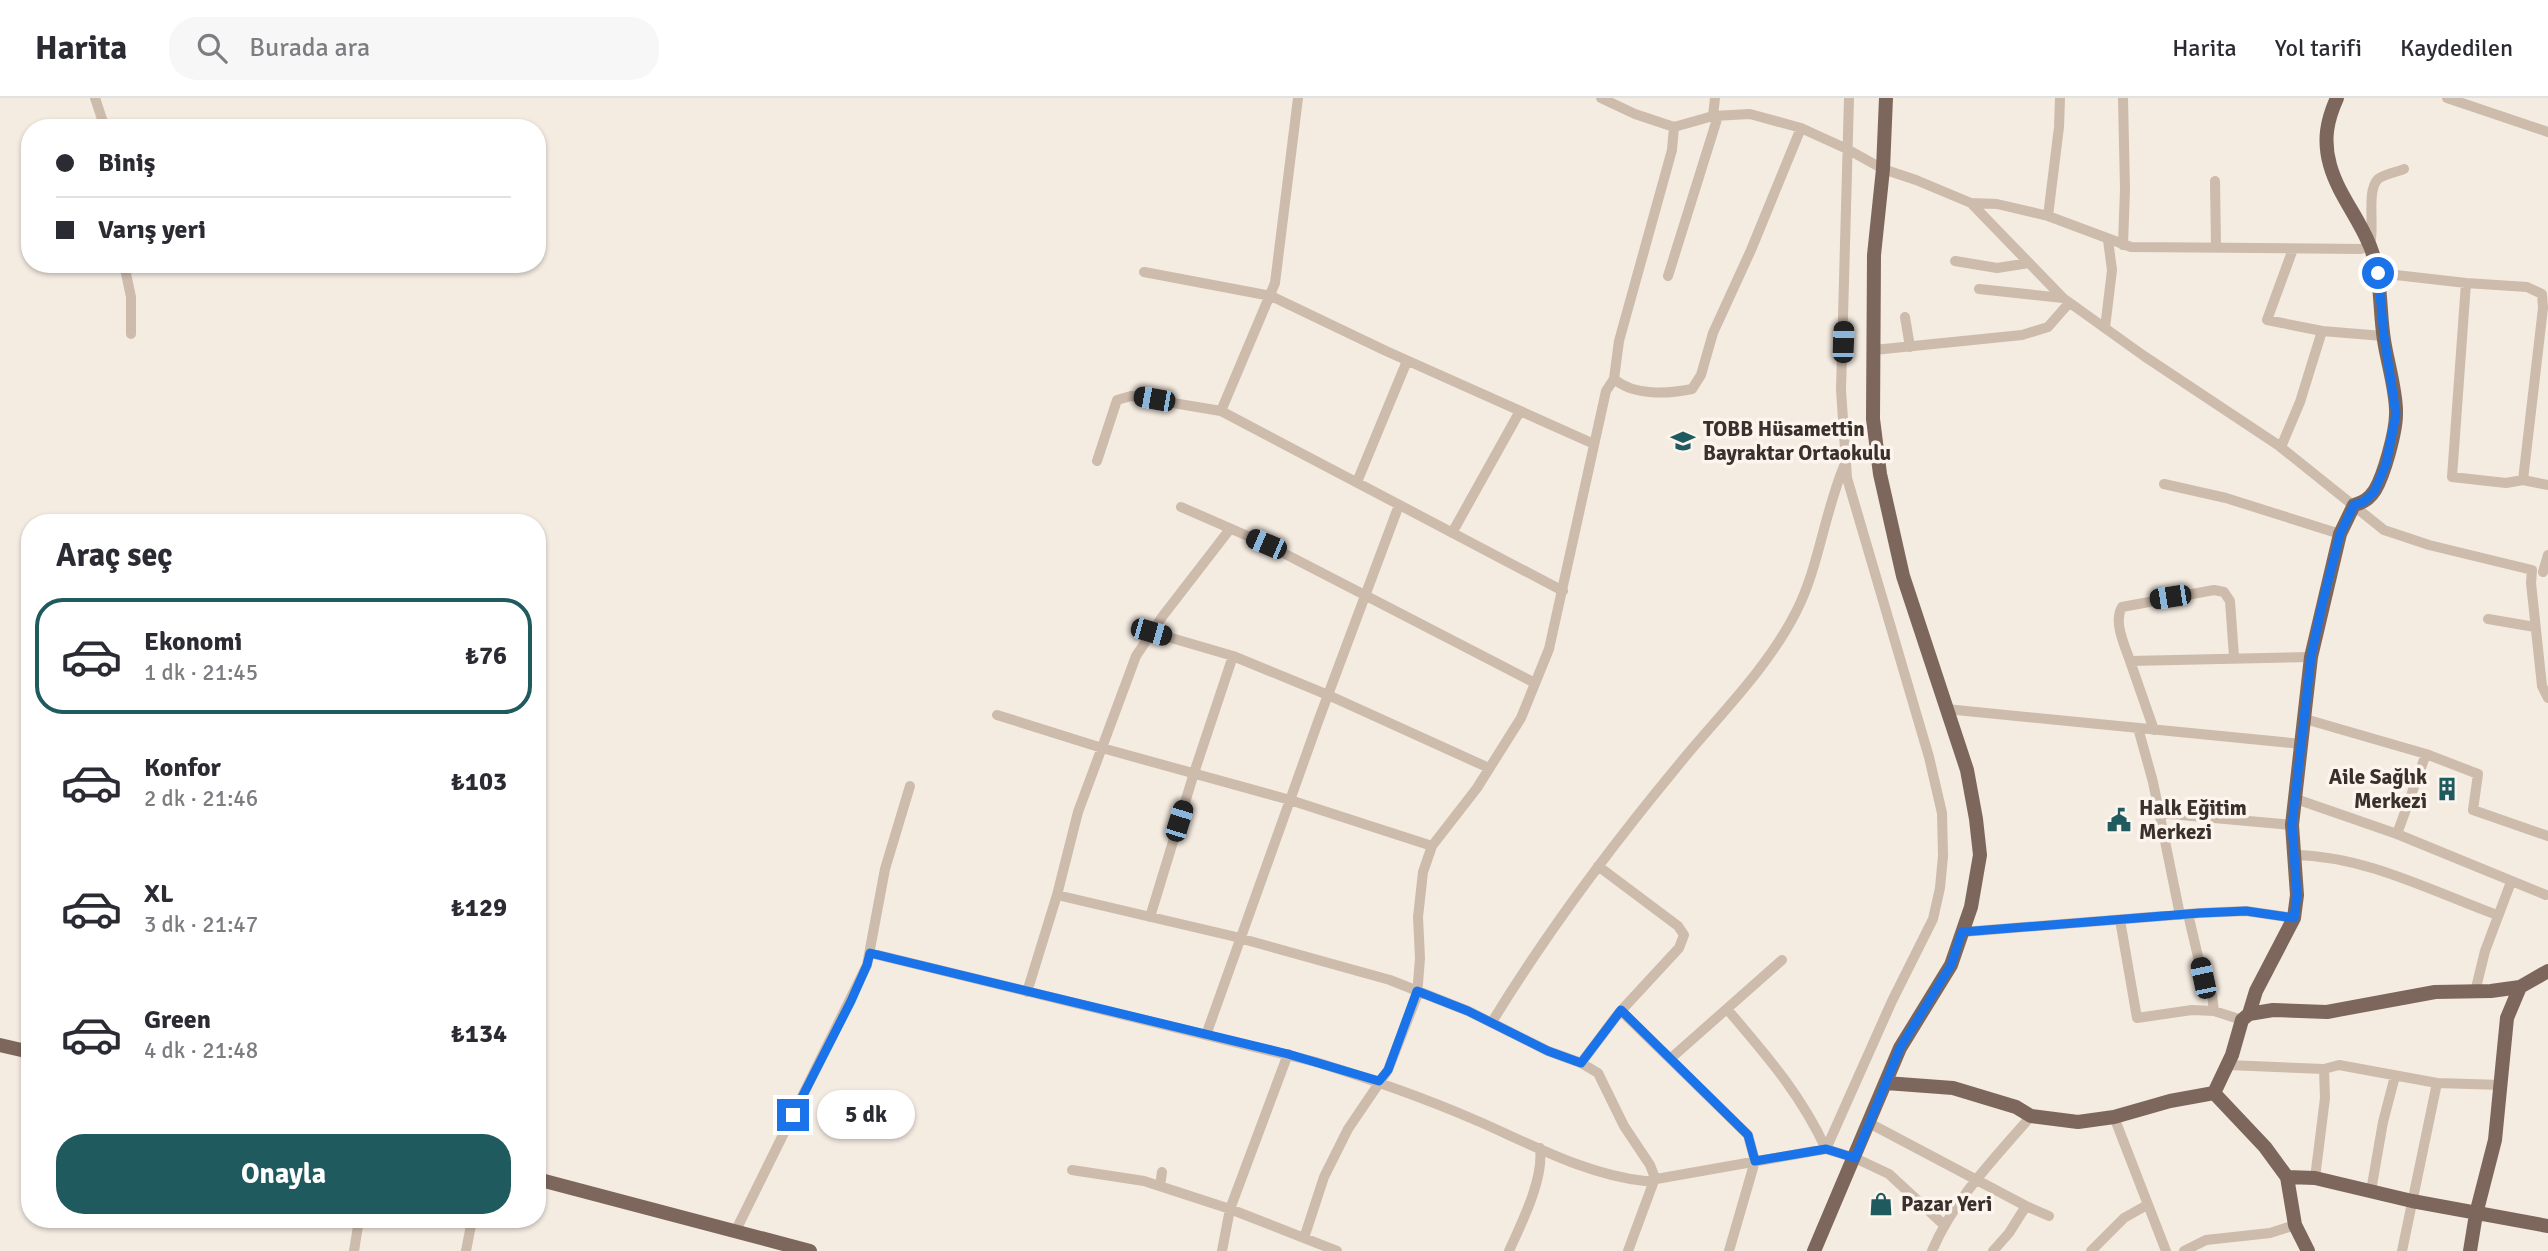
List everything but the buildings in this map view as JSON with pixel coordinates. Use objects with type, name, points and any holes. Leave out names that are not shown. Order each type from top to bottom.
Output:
[{"type":"main road","points":[[1814,1251],[1900,1048],[1951,965],[1971,907],[1980,855],[1967,770],[1903,576],[1880,474],[1873,419],[1874,255],[1883,169],[1885,98]]},
{"type":"main road","points":[[2214,1093],[2228,1065],[2256,991],[2294,918],[2297,895],[2292,825],[2311,657],[2340,534],[2354,505],[2363,502],[2374,492],[2386,464],[2396,414],[2378,273],[2370,244],[2339,187],[2330,164],[2325,139],[2328,118],[2337,98]]},
{"type":"main road","points":[[2245,1017],[2273,1010],[2327,1012],[2435,992],[2520,988],[2548,971]]},
{"type":"main road","points":[[2470,1251],[2476,1214],[2495,1140],[2507,1018],[2520,988]]},
{"type":"main road","points":[[0,1045],[21,1050]]},
{"type":"main road","points":[[1886,1083],[1953,1088],[2016,1107],[2031,1116],[2078,1122],[2114,1117],[2170,1101],[2214,1093]]},
{"type":"main road","points":[[2214,1093],[2265,1147],[2287,1177],[2295,1225],[2308,1251]]},
{"type":"main road","points":[[2287,1177],[2315,1178],[2412,1201],[2548,1226]]},
{"type":"main road","points":[[546,1181],[736,1230],[788,1248],[810,1251]]},
{"type":"street","points":[[95,98],[102,119]]},
{"type":"street","points":[[1222,411],[1275,283],[1298,98]]},
{"type":"street","points":[[1601,98],[1635,114],[1674,127],[1715,116],[1750,114],[1801,128],[1883,169],[1971,203],[1997,204],[2048,216],[2131,247],[2361,249],[2370,244],[2373,233],[2372,188],[2379,177],[2404,169]]},
{"type":"street","points":[[1668,276],[1715,116],[1715,98]]},
{"type":"street","points":[[1826,1149],[1892,1001],[1933,919],[1943,856],[1942,813],[1929,757],[1847,478],[1841,390],[1849,98]]},
{"type":"street","points":[[2048,216],[2060,98]]},
{"type":"street","points":[[2123,98],[2123,245]]},
{"type":"street","points":[[2447,98],[2548,132]]},
{"type":"street","points":[[1304,1238],[1324,1177],[1348,1129],[1388,1070],[1417,991],[1423,872],[1432,846],[1489,768],[1521,718],[1549,649],[1606,391],[1614,379],[1619,341],[1672,150],[1674,127]]},
{"type":"street","points":[[1614,379],[1644,391],[1668,394],[1692,388],[1701,375],[1713,333],[1751,250],[1801,128]]},
{"type":"street","points":[[2216,181],[2216,247]]},
{"type":"street","points":[[1971,203],[2066,300],[2281,447],[2384,530],[2429,545],[2541,571]]},
{"type":"street","points":[[2105,328],[2112,270],[2108,240]]},
{"type":"street","points":[[2293,249],[2267,320],[2322,331],[2384,336]]},
{"type":"street","points":[[1955,261],[1997,268],[2029,263]]},
{"type":"street","points":[[1144,272],[1271,296],[1407,361],[1594,444]]},
{"type":"street","points":[[126,273],[131,297],[131,334]]},
{"type":"street","points":[[2378,273],[2527,287],[2542,294],[2546,308],[2523,480]]},
{"type":"street","points":[[2466,283],[2452,477],[2506,483],[2523,480],[2548,485]]},
{"type":"street","points":[[1979,289],[2066,300]]},
{"type":"street","points":[[1874,350],[2022,335],[2048,327],[2066,300]]},
{"type":"street","points":[[1905,317],[1910,347]]},
{"type":"street","points":[[2281,447],[2300,402],[2322,331]]},
{"type":"street","points":[[1357,482],[1407,361]]},
{"type":"street","points":[[1097,461],[1117,400],[1131,396],[1222,411],[1563,592]]},
{"type":"street","points":[[1452,533],[1520,411]]},
{"type":"street","points":[[1492,1022],[1519,978],[1598,866],[1674,770],[1763,666],[1796,613],[1812,574],[1826,513],[1846,463]]},
{"type":"street","points":[[2164,484],[2226,498],[2340,534]]},
{"type":"street","points":[[1206,1035],[1399,505]]},
{"type":"street","points":[[1181,507],[1266,544],[1535,683]]},
{"type":"street","points":[[1027,992],[1078,812],[1136,656],[1151,632],[1230,529]]},
{"type":"street","points":[[2548,555],[2541,571],[2531,583],[2535,627],[2543,644],[2542,686],[2548,698]]},
{"type":"street","points":[[2154,730],[2122,640],[2118,613],[2122,607],[2214,590],[2224,592],[2230,601],[2234,657]]},
{"type":"street","points":[[2488,619],[2535,627]]},
{"type":"street","points":[[1151,632],[1233,656],[1328,695],[1489,768]]},
{"type":"street","points":[[1150,917],[1233,656]]},
{"type":"street","points":[[2130,661],[2311,657]]},
{"type":"street","points":[[1946,709],[2302,744]]},
{"type":"street","points":[[998,715],[1102,748],[1290,800],[1432,846]]},
{"type":"street","points":[[2305,719],[2426,754],[2478,774],[2473,810],[2548,836]]},
{"type":"street","points":[[2138,728],[2184,915],[2214,1011]]},
{"type":"street","points":[[2397,834],[2426,754]]},
{"type":"street","points":[[736,1230],[867,965],[884,869],[910,786]]},
{"type":"street","points":[[2296,799],[2397,834],[2546,895]]},
{"type":"street","points":[[2159,813],[2292,825]]},
{"type":"street","points":[[2294,855],[2325,855],[2375,869],[2497,915]]},
{"type":"street","points":[[1581,1063],[1621,1010],[1679,948],[1684,935],[1678,926],[1598,866]]},
{"type":"street","points":[[2475,992],[2485,951],[2511,882]]},
{"type":"street","points":[[1056,895],[1241,939],[1390,980],[1492,1022],[1598,1073],[1624,1126],[1650,1165],[1655,1178],[1628,1251]]},
{"type":"street","points":[[1962,932],[2246,911],[2294,918]]},
{"type":"street","points":[[2120,920],[2137,1018],[2192,1010],[2245,1017]]},
{"type":"street","points":[[870,953],[1288,1054],[1379,1081],[1575,1163],[1626,1179],[1644,1181],[1826,1149],[1855,1158],[1889,1174],[1943,1224]]},
{"type":"street","points":[[1671,1059],[1782,960]]},
{"type":"street","points":[[1727,1009],[1787,1080],[1813,1121],[1826,1149]]},
{"type":"street","points":[[1621,1010],[1748,1135],[1755,1161],[1729,1251]]},
{"type":"street","points":[[1222,1251],[1230,1209],[1288,1054]]},
{"type":"street","points":[[2228,1065],[2324,1069],[2339,1065],[2437,1083],[2502,1085]]},
{"type":"street","points":[[2315,1178],[2325,1097],[2324,1069]]},
{"type":"street","points":[[2371,1191],[2383,1122],[2395,1076]]},
{"type":"street","points":[[2402,1251],[2437,1083]]},
{"type":"street","points":[[1932,1251],[1943,1224],[2031,1116]]},
{"type":"street","points":[[2114,1117],[2166,1251]]},
{"type":"street","points":[[1869,1123],[2049,1216]]},
{"type":"street","points":[[1509,1251],[1523,1222],[1542,1163],[1540,1148]]},
{"type":"street","points":[[1072,1170],[1144,1181],[1230,1209],[1337,1251]]},
{"type":"street","points":[[1160,1186],[1162,1172]]},
{"type":"street","points":[[2091,1251],[2124,1218],[2147,1205]]},
{"type":"street","points":[[1993,1251],[2009,1233],[2026,1206]]},
{"type":"street","points":[[2184,1251],[2206,1240],[2270,1233],[2295,1225]]},
{"type":"street","points":[[354,1251],[358,1228]]},
{"type":"street","points":[[466,1251],[470,1228]]},
{"type":"place","name":"TOBB Hüsamettin Bayraktar Ortaokulu","points":[[1683,441]]},
{"type":"place","name":"Aile Sağlık Merkezi","points":[[2447,789]]},
{"type":"place","name":"Halk Eğitim Merkezi","points":[[2119,820]]},
{"type":"place","name":"Pazar Yeri","points":[[1881,1204]]},
{"type":"route","points":[[793,1115],[851,1001],[870,953],[1288,1054],[1379,1081],[1388,1070],[1417,991],[1468,1011],[1548,1051],[1581,1063],[1621,1010],[1748,1135],[1755,1161],[1826,1149],[1855,1158],[1900,1048],[1951,965],[1962,932],[2246,911],[2294,918],[2297,895],[2292,825],[2311,657],[2340,534],[2354,505],[2363,502],[2374,492],[2386,464],[2396,414],[2378,273]]}]
